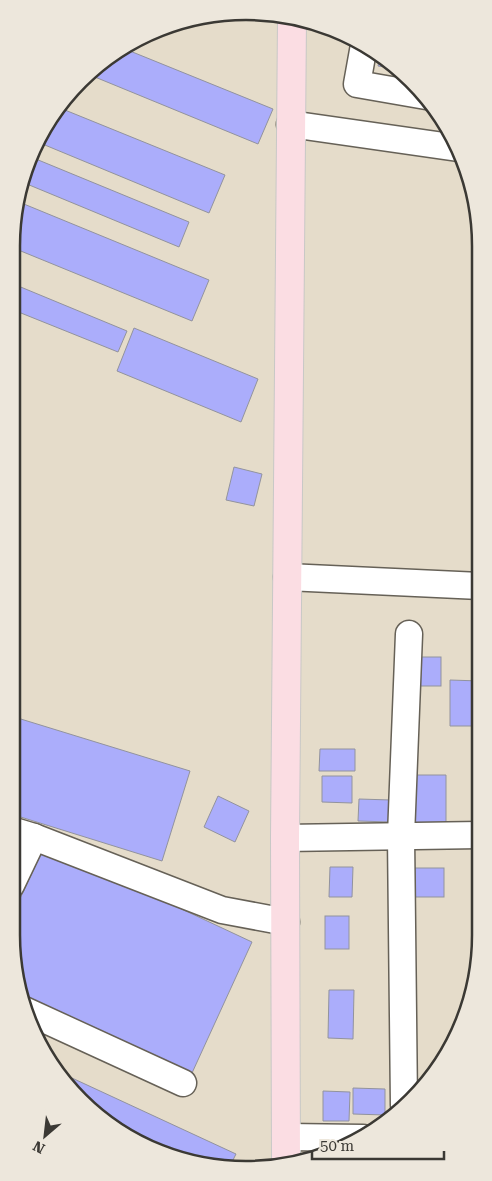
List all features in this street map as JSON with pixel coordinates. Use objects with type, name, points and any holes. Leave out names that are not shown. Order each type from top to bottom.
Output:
[{"type":"main road","points":[[286,1157],[285,838],[292,25]]},
{"type":"street","points":[[363,52],[357,84],[413,94]]},
{"type":"street","points":[[290,124],[449,147]]},
{"type":"street","points":[[287,577],[472,586]]},
{"type":"street","points":[[404,1097],[401,836],[409,634]]},
{"type":"street","points":[[22,833],[222,910],[286,922]]},
{"type":"street","points":[[285,838],[472,835]]},
{"type":"street","points":[[35,1015],[183,1083]]},
{"type":"street","points":[[287,1137],[346,1138]]},
{"type":"shaded area","points":[[231,20],[261,20],[290,24],[319,32],[346,43],[372,58],[395,76],[416,97],[434,120],[449,146],[460,173],[468,202],[472,231],[472,950],[468,979],[460,1008],[442,1048],[425,1073],[406,1095],[372,1123],[332,1144],[290,1157],[261,1161],[231,1161],[202,1157],[173,1149],[146,1138],[120,1123],[86,1095],[58,1061],[43,1035],[32,1008],[24,979],[20,950],[20,231],[24,202],[32,173],[50,133],[76,97],[108,67],[146,43],[173,32],[202,24]]},
{"type":"building","points":[[131,51],[273,109],[258,144],[96,77]]},
{"type":"building","points":[[65,110],[225,175],[209,213],[44,145]]},
{"type":"building","points":[[37,160],[189,222],[179,247],[29,185]]},
{"type":"building","points":[[24,204],[209,280],[192,321],[20,251],[20,231]]},
{"type":"building","points":[[20,287],[127,331],[118,352],[20,313]]},
{"type":"building","points":[[134,328],[258,379],[241,422],[117,371]]},
{"type":"building","points":[[234,467],[262,474],[254,506],[226,500]]},
{"type":"building","points":[[420,657],[441,657],[441,686],[420,686]]},
{"type":"building","points":[[450,680],[472,681],[472,726],[450,726]]},
{"type":"building","points":[[20,719],[190,771],[162,861],[20,817]]},
{"type":"building","points":[[320,749],[355,749],[355,771],[319,771]]},
{"type":"building","points":[[414,775],[446,775],[446,827],[413,827]]},
{"type":"building","points":[[322,776],[352,776],[352,803],[322,802]]},
{"type":"building","points":[[218,796],[249,811],[235,842],[204,827]]},
{"type":"building","points":[[359,799],[391,800],[391,822],[358,821]]},
{"type":"building","points":[[45,845],[252,942],[192,1073],[29,998],[24,979],[20,950],[20,899]]},
{"type":"building","points":[[330,867],[353,867],[352,897],[329,897]]},
{"type":"building","points":[[413,868],[444,868],[444,897],[413,897]]},
{"type":"building","points":[[325,916],[349,916],[349,949],[325,949]]},
{"type":"building","points":[[329,990],[354,990],[353,1039],[328,1038]]},
{"type":"building","points":[[71,1077],[236,1154],[232,1161],[202,1157],[173,1149],[146,1138],[108,1114],[86,1095]]},
{"type":"building","points":[[353,1088],[385,1089],[384,1114],[353,1114]]},
{"type":"building","points":[[323,1091],[350,1092],[349,1121],[323,1121]]}]
